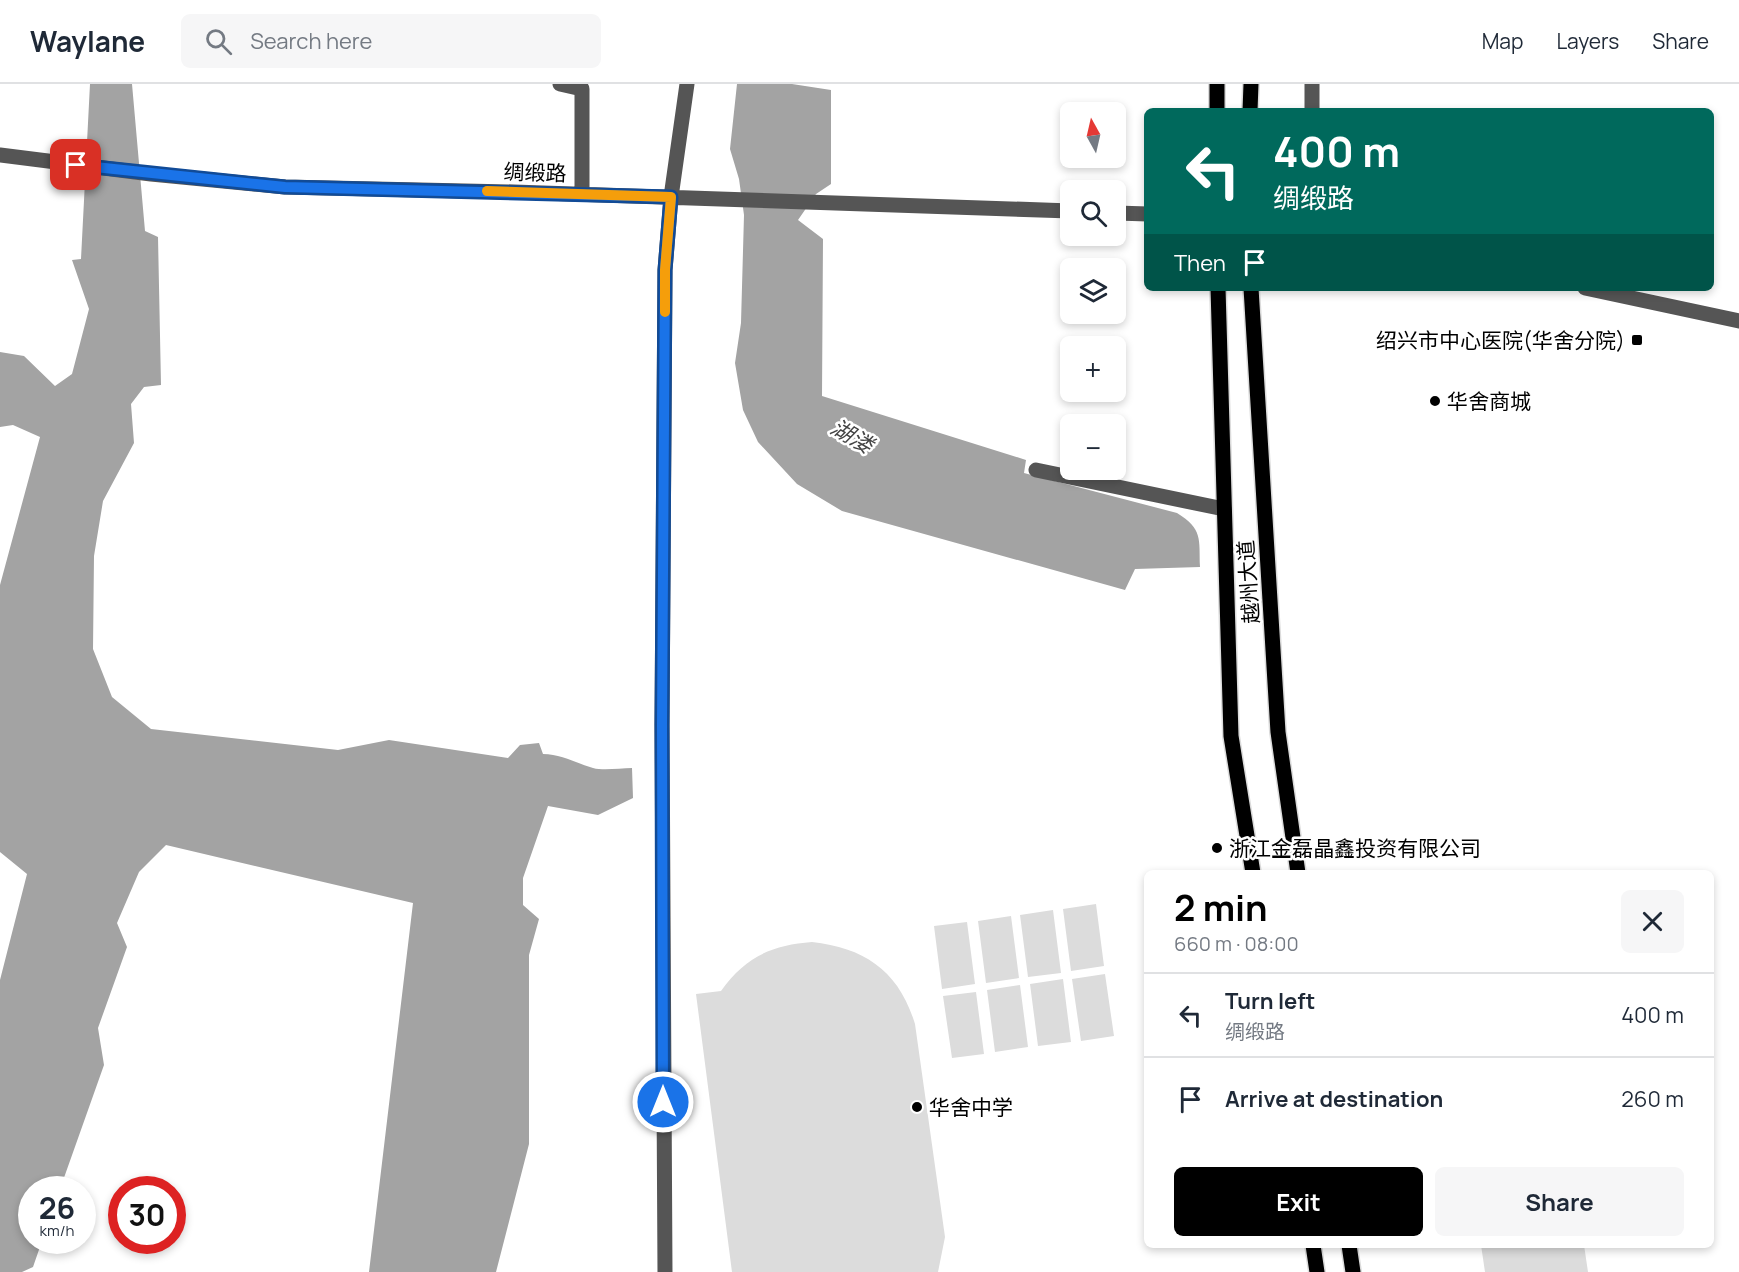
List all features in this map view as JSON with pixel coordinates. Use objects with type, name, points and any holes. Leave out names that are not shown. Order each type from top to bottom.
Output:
[{"type":"main road","points":[[1217,84],[1217,108]]},
{"type":"main road","points":[[1250,108],[1251,84]]},
{"type":"main road","name":"越州大道","points":[[1218,291],[1231,736],[1253,870]]},
{"type":"main road","name":"越州大道","points":[[1251,291],[1278,732],[1298,870]]},
{"type":"main road","points":[[1313,1248],[1317,1272]]},
{"type":"main road","points":[[1349,1248],[1353,1272]]},
{"type":"street","points":[[560,84],[582,89],[582,194]]},
{"type":"street","points":[[665,1272],[662,713],[665,270],[671,197],[687,84]]},
{"type":"street","points":[[1312,84],[1312,108]]},
{"type":"street","name":"绸缎路","points":[[0,155],[151,174],[285,187],[582,194],[1060,211]]},
{"type":"street","points":[[1126,213],[1144,214]]},
{"type":"street","points":[[1599,291],[1739,321]]},
{"type":"street","points":[[1036,470],[1224,509]]},
{"type":"shaded area","points":[[1096,904],[1104,966],[1071,971],[1063,909]]},
{"type":"shaded area","points":[[1053,910],[1061,973],[1028,977],[1020,915]]},
{"type":"shaded area","points":[[1011,916],[1019,978],[986,983],[978,921]]},
{"type":"shaded area","points":[[967,922],[975,984],[942,989],[934,926]]},
{"type":"shaded area","points":[[812,942],[848,950],[877,965],[900,990],[915,1024],[945,1237],[938,1272],[732,1272],[696,994],[721,991],[740,969],[772,950]]},
{"type":"shaded area","points":[[1105,974],[1114,1036],[1081,1041],[1072,979]]},
{"type":"shaded area","points":[[1063,979],[1071,1042],[1038,1046],[1030,984]]},
{"type":"shaded area","points":[[1020,985],[1028,1047],[995,1052],[987,990]]},
{"type":"shaded area","points":[[976,992],[984,1054],[952,1058],[943,996]]},
{"type":"shaded area","points":[[1481,1248],[1584,1248],[1588,1272],[1485,1272]]},
{"type":"water","points":[[90,84],[132,84],[145,231],[158,237],[161,385],[144,387],[131,404],[134,443],[103,501],[94,556],[93,649],[112,697],[151,729],[338,750],[389,740],[508,758],[520,745],[539,743],[543,754],[562,757],[593,768],[632,768],[633,798],[598,815],[548,806],[523,878],[523,905],[539,919],[529,955],[529,1144],[496,1272],[369,1272],[413,903],[166,845],[139,872],[117,923],[127,947],[98,1028],[104,1065],[65,1176],[18,1176],[18,1254],[38,1254],[33,1267],[22,1272],[0,1272],[0,980],[27,874],[0,852],[0,585],[40,437],[13,425],[0,427],[0,352],[24,356],[55,386],[72,374],[89,309],[72,260],[81,259]]},
{"type":"water","name":"湖溇","points":[[737,84],[792,84],[831,90],[831,184],[816,194],[798,220],[823,239],[822,396],[1026,460],[1024,473],[1177,513],[1191,524],[1198,536],[1200,567],[1135,569],[1125,590],[842,511],[797,484],[758,442],[743,410],[735,363],[741,323],[744,215],[739,179],[730,149]]},
{"type":"slow traffic","points":[[487,191],[671,197],[665,270],[665,312]]},
{"type":"place","name":"绍兴市中心医院(华舍分院)","points":[[1637,340]]},
{"type":"place","name":"华舍商城","points":[[1435,401]]},
{"type":"place","name":"浙江金磊晶鑫投资有限公司","points":[[1217,848]]},
{"type":"place","name":"华舍中学","points":[[917,1107]]},
{"type":"route","points":[[76,165],[285,187],[671,197],[665,270],[662,725],[663,1102]]}]
